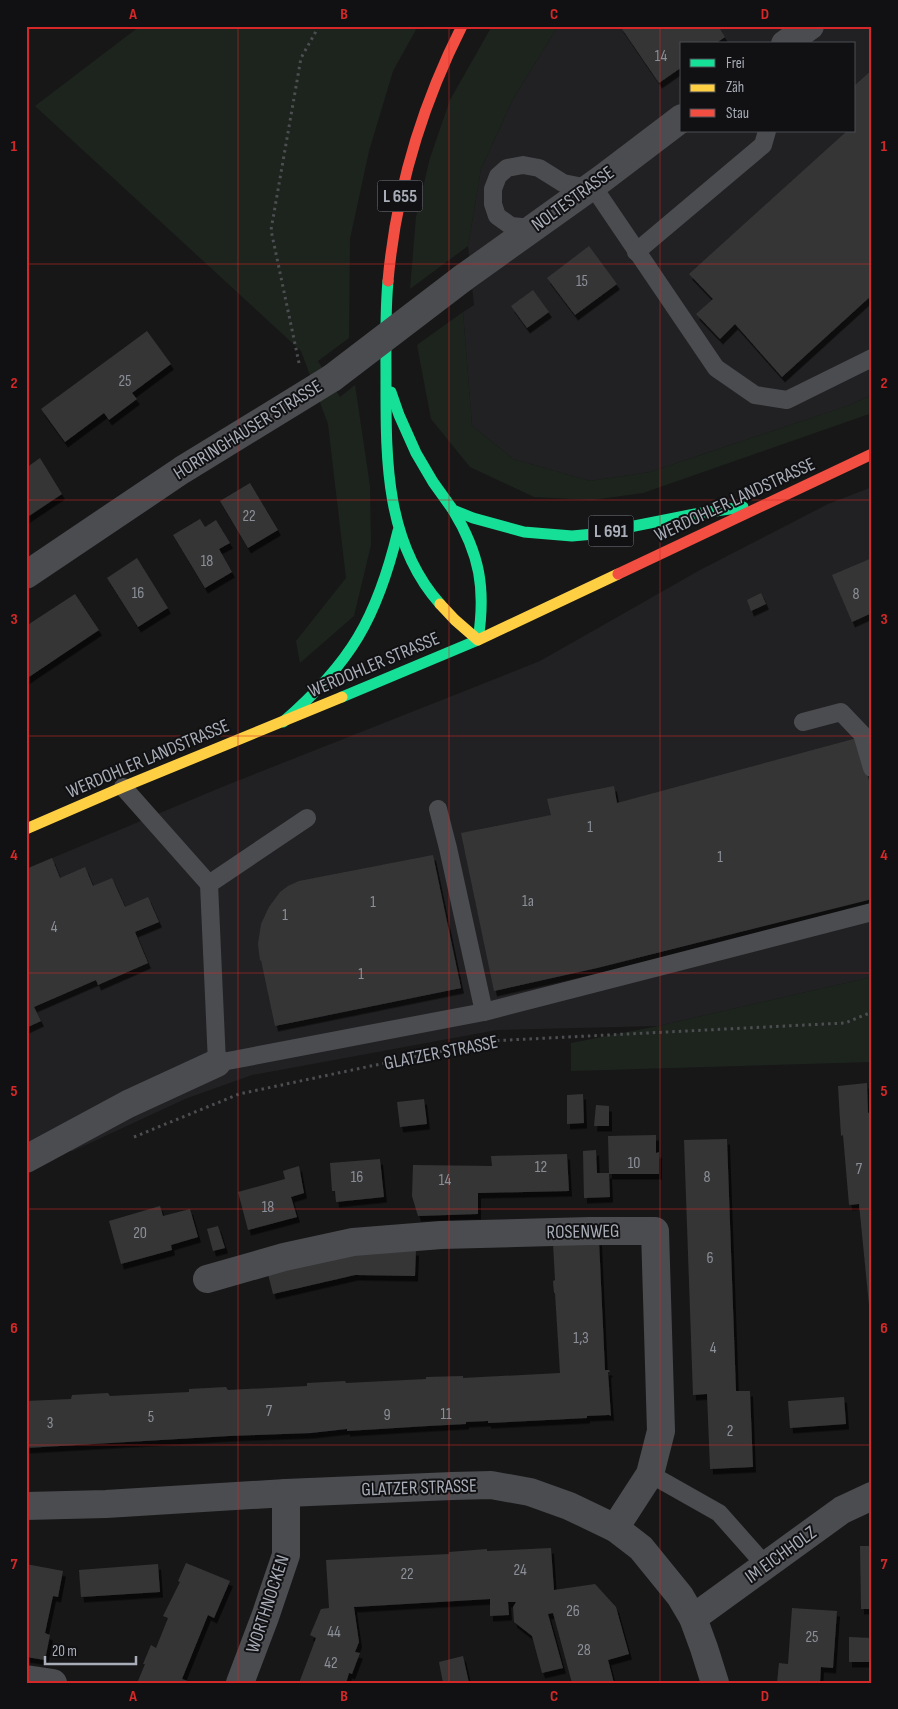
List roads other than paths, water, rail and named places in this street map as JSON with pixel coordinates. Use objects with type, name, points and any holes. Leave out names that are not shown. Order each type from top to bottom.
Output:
[{"type":"main road","name":"L 655","points":[[386,376],[385,319],[390,260],[399,198],[409,155],[426,104],[446,55],[462,26]]},
{"type":"main road","points":[[386,376],[399,416],[416,453],[433,482],[464,526],[473,544],[479,563],[483,602],[478,640]]},
{"type":"main road","name":"L 691","points":[[386,376],[385,433],[390,483],[398,531],[415,571],[426,588],[453,619],[478,640]]},
{"type":"main road","name":"WERDOHLER LANDSTRASSE","points":[[478,640],[770,504],[872,454]]},
{"type":"main road","name":"L 691","points":[[453,510],[498,526],[524,532],[572,536],[594,534],[696,514],[770,504]]},
{"type":"main road","name":"L 691","points":[[283,722],[305,705],[325,685],[359,640],[384,587],[393,560],[398,531]]},
{"type":"main road","name":"WERDOHLER STRASSE","points":[[283,722],[478,640]]},
{"type":"main road","name":"WERDOHLER LANDSTRASSE","points":[[26,829],[283,722]]},
{"type":"street","points":[[788,42],[810,26]]},
{"type":"street","name":"NOLTESTRASSE","points":[[463,278],[680,120]]},
{"type":"street","name":"HORRINGHAUSER STRASSE","points":[[26,575],[182,470],[332,378],[463,278]]},
{"type":"street","name":"GLATZER STRASSE","points":[[26,1160],[128,1104],[217,1063]]},
{"type":"street","name":"ROSENWEG","points":[[207,1279],[284,1257],[353,1242],[440,1235],[655,1231],[662,1431],[650,1474],[615,1528]]},
{"type":"street","name":"GLATZER STRASSE","points":[[26,1506],[106,1504],[286,1493],[491,1486],[530,1492],[569,1506],[615,1528],[641,1548],[680,1596],[693,1618],[715,1683]]},
{"type":"street","name":"WORTHNOCKEN","points":[[240,1683],[265,1618],[286,1555],[286,1493]]},
{"type":"street","name":"IM EICHHOLZ","points":[[693,1618],[842,1510],[872,1496]]},
{"type":"street","points":[[26,1679],[53,1683]]},
{"type":"lane","points":[[636,252],[763,146],[767,132]]},
{"type":"lane","points":[[532,228],[511,226],[497,216],[493,204],[493,190],[498,176],[507,168],[523,165],[539,168],[563,183],[590,187],[716,368],[754,395],[787,400],[872,358]]},
{"type":"lane","points":[[803,722],[840,712],[862,734],[872,768]]},
{"type":"lane","points":[[123,787],[209,884],[217,1063]]},
{"type":"lane","name":"GLATZER STRASSE","points":[[217,1063],[484,1012],[438,809]]},
{"type":"lane","points":[[209,884],[306,818]]},
{"type":"lane","points":[[484,1012],[872,912]]},
{"type":"lane","points":[[650,1474],[719,1513],[766,1566]]}]
